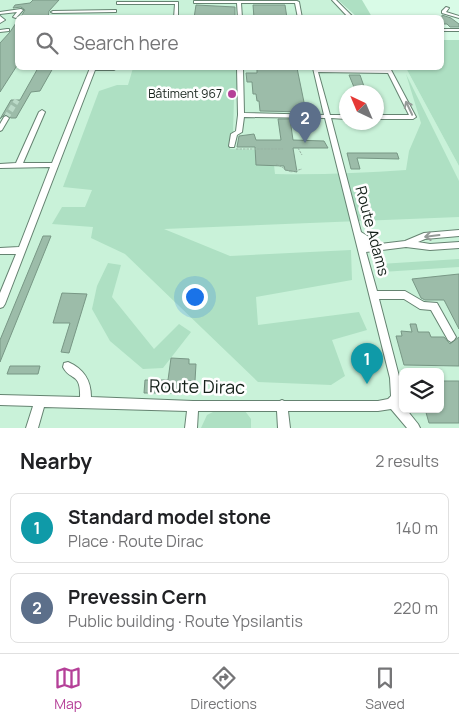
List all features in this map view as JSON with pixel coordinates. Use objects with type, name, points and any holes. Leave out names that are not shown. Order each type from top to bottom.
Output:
[{"type":"street","points":[[334,0],[349,15]]},
{"type":"street","points":[[114,15],[119,2],[177,2],[176,15]]},
{"type":"street","points":[[195,2],[297,2],[299,15]]},
{"type":"street","points":[[239,2],[240,15]]},
{"type":"street","points":[[447,8],[443,12],[459,17]]},
{"type":"street","points":[[2,19],[22,11],[17,15]]},
{"type":"street","points":[[53,12],[115,11]]},
{"type":"street","points":[[0,30],[7,30]]},
{"type":"street","points":[[444,30],[459,30]]},
{"type":"street","points":[[0,304],[92,70]]},
{"type":"street","points":[[232,146],[234,134],[239,132],[241,114],[240,70]]},
{"type":"street","name":"Route Adams","points":[[315,70],[398,391],[393,402]]},
{"type":"street","points":[[384,117],[413,117],[390,70]]},
{"type":"street","points":[[18,166],[42,112]]},
{"type":"street","points":[[241,114],[339,117]]},
{"type":"street","points":[[0,129],[6,118]]},
{"type":"street","points":[[0,166],[55,165]]},
{"type":"street","points":[[406,244],[424,236],[459,233]]},
{"type":"street","points":[[358,234],[379,247]]},
{"type":"street","points":[[362,249],[406,244],[430,247],[459,245]]},
{"type":"street","points":[[0,251],[20,250]]},
{"type":"street","points":[[374,295],[405,296],[423,306],[434,306],[451,337]]},
{"type":"street","points":[[68,367],[80,374],[87,390],[85,403]]},
{"type":"street","name":"Route Dirac","points":[[0,400],[193,406],[378,406],[393,402]]},
{"type":"street","points":[[32,428],[40,402]]},
{"type":"street","points":[[393,402],[414,428]]},
{"type":"street","points":[[282,405],[284,428]]},
{"type":"street","points":[[191,428],[193,406]]},
{"type":"path","points":[[232,146],[231,149],[283,149]]},
{"type":"path","points":[[298,148],[302,155]]},
{"type":"path","points":[[276,164],[286,172],[297,172],[302,169]]},
{"type":"shaded area","points":[[0,0],[331,0],[347,15],[15,15],[15,70],[407,70],[459,166],[459,428],[0,428]]},
{"type":"shaded area","points":[[338,0],[362,0],[371,15],[355,15]]},
{"type":"shaded area","points":[[444,40],[459,40],[459,166],[407,70],[444,70]]},
{"type":"shaded area","points":[[132,70],[237,70],[238,97],[234,99],[233,132],[231,134],[230,149],[256,150],[274,165],[275,174],[340,174],[406,170],[409,151],[421,123],[406,74],[459,181],[459,217],[164,229],[230,256],[351,250],[352,280],[256,297],[258,325],[359,312],[367,330],[332,340],[345,376],[331,385],[258,382],[125,254],[91,238],[93,227],[52,224],[62,207],[85,207],[92,190],[63,187],[99,91],[117,85],[128,85]]},
{"type":"shaded area","points":[[459,259],[459,267],[382,272],[380,264]]},
{"type":"shaded area","points":[[108,263],[121,265],[112,297],[154,349],[179,324],[191,332],[163,368],[143,369],[110,341],[92,309],[97,286]]},
{"type":"shaded area","points":[[215,411],[245,411],[251,419],[251,428],[201,428],[207,415]]},
{"type":"building","points":[[33,0],[59,0],[49,11],[48,15],[22,15],[25,10],[21,7],[13,8],[15,5],[30,3]]},
{"type":"building","points":[[196,5],[235,7],[235,15],[194,15]]},
{"type":"building","points":[[253,5],[285,5],[287,15],[254,15]]},
{"type":"building","points":[[444,16],[459,24],[459,27],[450,27],[444,24]]},
{"type":"building","points":[[15,24],[15,69],[0,92],[0,43]]},
{"type":"building","points":[[37,70],[52,70],[40,91],[31,92],[16,118],[11,118],[5,114],[0,119],[11,100],[20,100]]},
{"type":"building","points":[[257,70],[297,70],[306,112],[260,111],[259,101],[257,101],[256,94],[253,94],[252,82],[247,82],[246,73],[257,73]]},
{"type":"building","points":[[349,75],[360,75],[364,85],[353,85]]},
{"type":"building","points":[[278,119],[290,119],[293,140],[324,141],[328,148],[293,148],[297,172],[285,170],[284,166],[256,165],[255,147],[237,147],[239,136],[254,134],[256,140],[281,140]]},
{"type":"building","points":[[347,153],[397,153],[399,159],[357,158],[360,169],[351,169]]},
{"type":"building","points":[[43,236],[51,236],[0,362],[0,340]]},
{"type":"building","points":[[459,274],[459,329],[444,300],[425,300],[421,298],[412,279]]},
{"type":"building","points":[[62,293],[87,294],[69,353],[61,352],[70,323],[53,323]]},
{"type":"building","points":[[410,324],[416,324],[418,332],[429,332],[431,337],[444,337],[450,344],[459,337],[459,366],[404,365],[396,336],[402,336],[401,331],[412,332]]},
{"type":"building","points":[[171,358],[189,359],[189,364],[196,364],[195,381],[188,381],[187,393],[144,393],[145,380],[168,380]]},
{"type":"building","points":[[10,366],[40,366],[38,374],[7,374]]},
{"type":"building","points":[[444,381],[459,381],[459,423],[429,423],[426,413],[444,413]]},
{"type":"tunnel","points":[[6,118],[17,100]]},
{"type":"place","name":"Bâtiment 967","points":[[232,94]]},
{"type":"place","name":"Prevessin Cern","points":[[305,143]]},
{"type":"place","name":"Standard model stone","points":[[367,384]]}]
